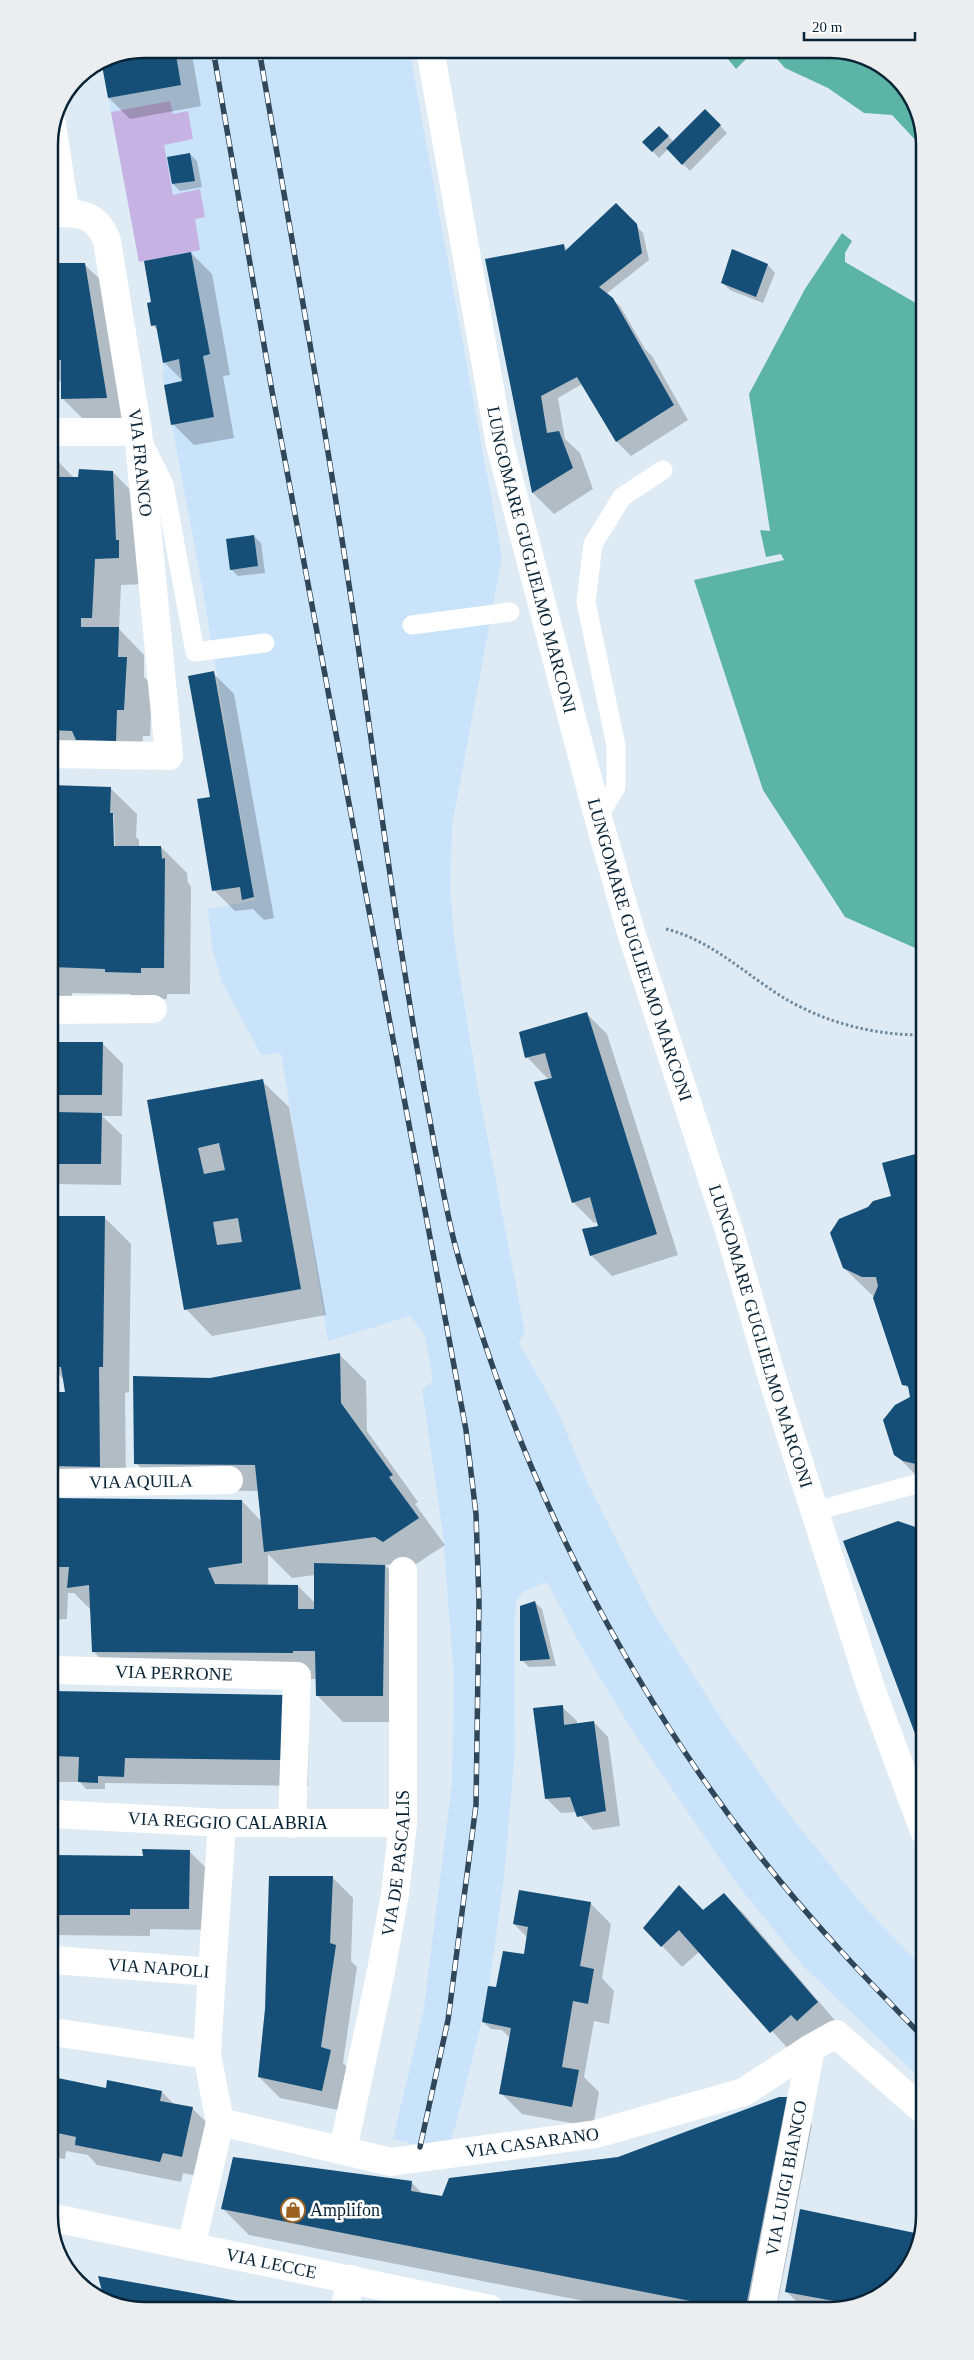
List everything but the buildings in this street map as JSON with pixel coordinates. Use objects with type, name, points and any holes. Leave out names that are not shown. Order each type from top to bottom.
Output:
[{"type":"street","name":"LUNGOMARE GUGLIELMO MARCONI","points":[[432,58],[500,445],[598,817],[630,928],[729,1230],[871,1688],[916,1809]]},
{"type":"street","name":"VIA FRANCO","points":[[58,754],[169,756],[138,432],[107,241],[103,230],[88,216],[60,213]]},
{"type":"street","points":[[58,432],[138,432]]},
{"type":"street","points":[[58,1010],[153,1009]]},
{"type":"street","name":"VIA AQUILA","points":[[58,1483],[229,1480]]},
{"type":"street","name":"VIA DE PASCALIS","points":[[343,2150],[395,1894],[403,1824],[403,1571]]},
{"type":"street","name":"VIA PERRONE","points":[[58,1670],[297,1676],[292,1824]]},
{"type":"street","name":"VIA REGGIO CALABRIA","points":[[58,1814],[222,1823],[403,1824]]},
{"type":"street","points":[[212,1972],[222,1823]]},
{"type":"street","name":"VIA NAPOLI","points":[[58,1960],[212,1972],[207,2055],[220,2122]]},
{"type":"street","points":[[58,2033],[207,2055]]},
{"type":"street","name":"VIA CASARANO","points":[[220,2122],[391,2162],[596,2134],[744,2092],[810,2048],[836,2034],[916,2104]]},
{"type":"street","name":"VIA LUIGI BIANCO","points":[[763,2302],[810,2048]]},
{"type":"street","points":[[192,2247],[220,2122]]},
{"type":"street","name":"VIA LECCE","points":[[58,2219],[458,2302]]},
{"type":"street","points":[[346,2302],[351,2279]]},
{"type":"lane","points":[[58,179],[60,213]]},
{"type":"lane","points":[[138,432],[164,484],[195,652],[265,643]]},
{"type":"lane","points":[[598,817],[616,787],[616,746],[581,603],[593,544],[622,497],[663,470]]},
{"type":"lane","points":[[412,625],[510,612]]},
{"type":"lane","points":[[815,1511],[916,1484]]},
{"type":"path","points":[[630,928],[652,926],[682,933],[713,948],[785,998],[838,1024],[892,1035],[916,1035]]},
{"type":"shaded area","points":[[143,58],[411,58],[502,557],[452,826],[450,889],[455,946],[477,1083],[525,1332],[519,1343],[558,1412],[589,1486],[653,1612],[726,1726],[790,1816],[866,1909],[916,1961],[916,2074],[804,1967],[736,1883],[632,1730],[582,1648],[547,1582],[524,1591],[516,1600],[514,1630],[515,1749],[504,1877],[487,2001],[455,2127],[447,2152],[393,2139],[424,2008],[452,1782],[454,1678],[443,1535],[422,1389],[433,1382],[425,1335],[410,1316],[328,1341],[281,1053],[261,1055],[222,982],[212,947],[208,909],[255,900],[200,575],[162,372],[164,371],[156,325],[151,326],[147,303],[151,302],[144,261],[139,262],[102,68],[127,59]]},
{"type":"shaded area","points":[[727,58],[747,58],[736,69]]},
{"type":"shaded area","points":[[776,58],[847,59],[874,69],[895,87],[908,105],[915,127],[916,141],[892,115],[864,113],[828,88],[785,68]]},
{"type":"shaded area","points":[[170,101],[173,114],[188,111],[193,139],[164,145],[173,195],[200,189],[205,217],[195,219],[200,250],[139,262],[111,112]]},
{"type":"shaded area","points":[[842,233],[852,241],[845,253],[845,262],[916,303],[916,948],[845,917],[763,790],[694,580],[784,560],[781,554],[766,557],[760,530],[770,531],[749,394],[805,289]]},
{"type":"railway","points":[[215,58],[272,391],[466,1430],[476,1514],[479,1602],[476,1805],[448,2020],[420,2147]]},
{"type":"railway","points":[[261,58],[335,496],[415,1037],[450,1223],[478,1324],[507,1405],[539,1485],[576,1563],[616,1640],[660,1714],[708,1786],[778,1879],[839,1949],[916,2030]]},
{"type":"place","name":"Amplifon","points":[[293,2210]]}]
